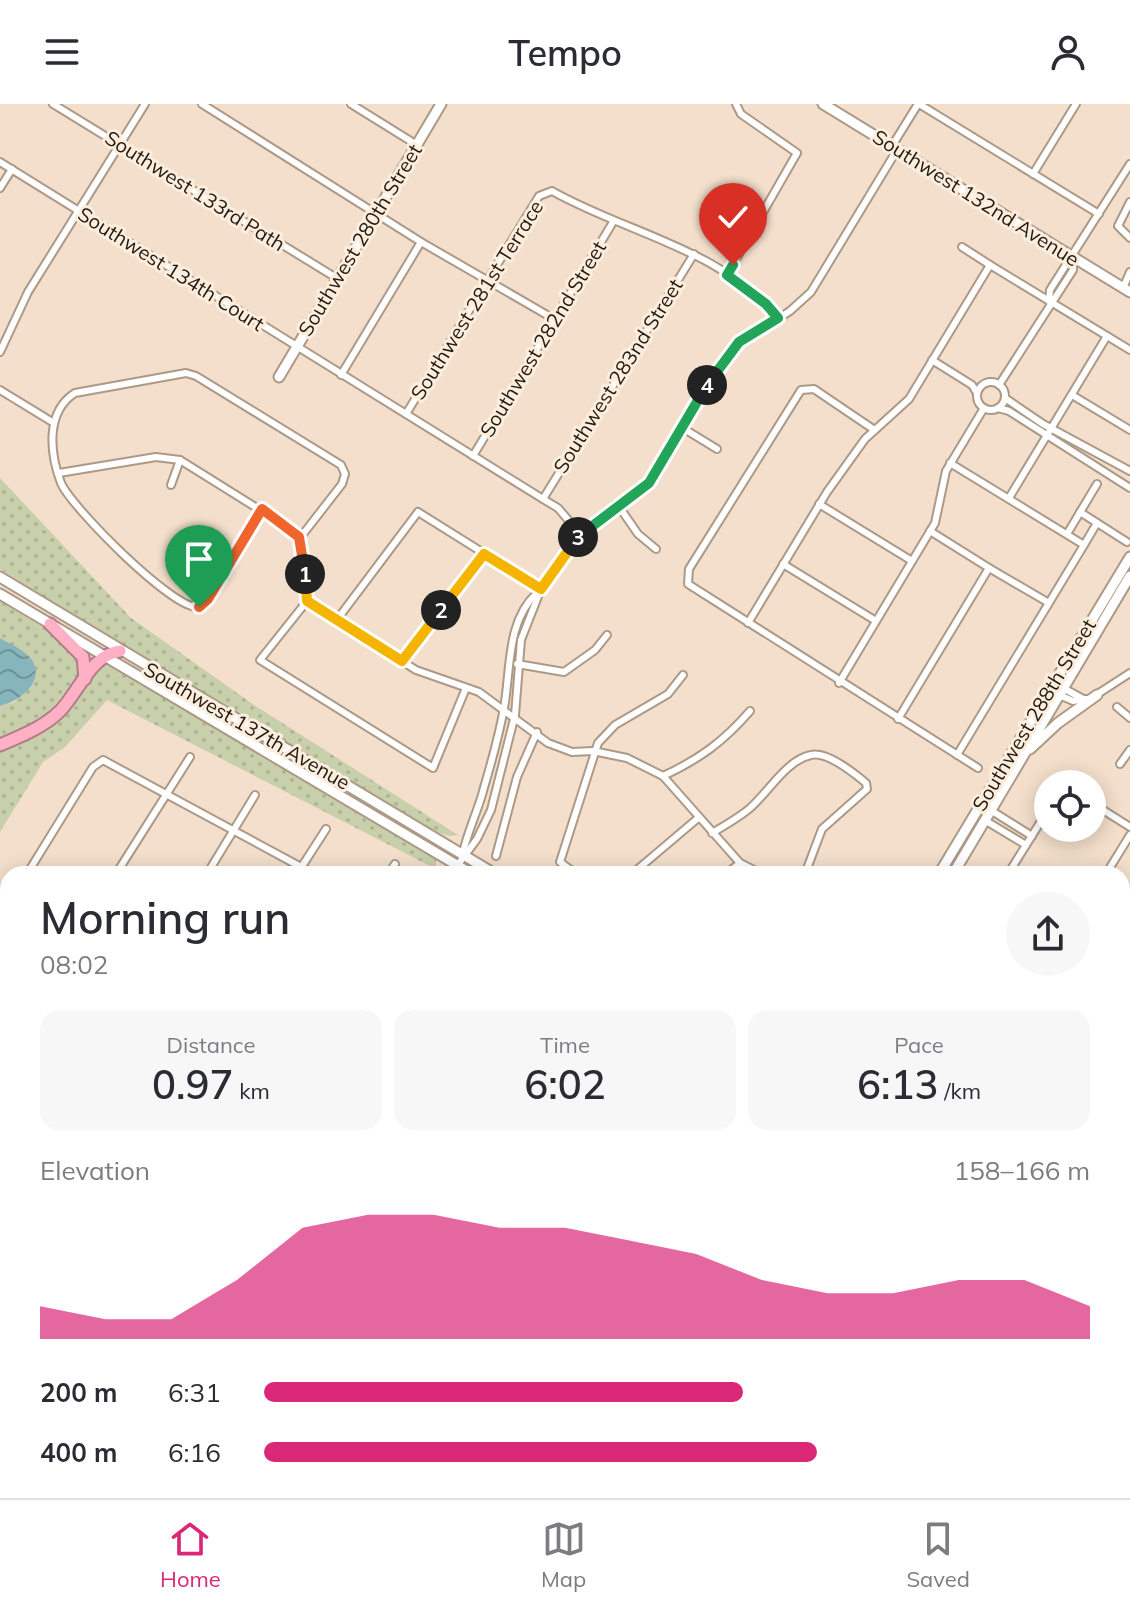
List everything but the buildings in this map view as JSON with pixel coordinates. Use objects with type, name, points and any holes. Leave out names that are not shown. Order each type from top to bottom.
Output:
[{"type":"highway","points":[[50,624],[83,657],[85,679]]},
{"type":"highway","points":[[0,745],[39,727],[59,711],[102,655],[120,651]]},
{"type":"main road","name":"Southwest 280th Street","points":[[279,377],[441,104]]},
{"type":"main road","name":"Southwest 132nd Avenue","points":[[823,104],[1128,288]]},
{"type":"main road","name":"Southwest 288th Street","points":[[944,866],[1101,614],[1130,557]]},
{"type":"main road","name":"Southwest 288th Street","points":[[1101,614],[1130,576]]},
{"type":"main road","name":"Southwest 137th Avenue","points":[[0,577],[482,866]]},
{"type":"main road","name":"Southwest 137th Avenue","points":[[0,594],[449,866]]},
{"type":"main road","name":"Southwest 288th Street","points":[[958,866],[992,811],[1056,688]]},
{"type":"main road","points":[[1021,757],[1058,723],[1097,695]]},
{"type":"street","name":"Southwest 133rd Path","points":[[53,104],[338,279]]},
{"type":"street","points":[[0,352],[28,292],[145,104]]},
{"type":"street","points":[[202,104],[421,242],[554,319]]},
{"type":"street","points":[[351,104],[417,145]]},
{"type":"street","points":[[727,275],[797,153],[741,114],[736,104]]},
{"type":"street","points":[[463,855],[462,849],[476,820],[504,708],[510,663],[522,613],[581,535],[649,483],[729,351],[811,292],[918,104],[1099,214]]},
{"type":"street","points":[[1033,174],[1072,105]]},
{"type":"street","name":"Southwest 134th Court","points":[[0,162],[558,508],[581,535]]},
{"type":"street","points":[[999,385],[1049,301],[1073,270],[1073,257],[1130,164]]},
{"type":"street","points":[[0,188],[12,169]]},
{"type":"street","name":"Southwest 281st Terrace","points":[[406,414],[539,196],[552,191],[613,222]]},
{"type":"street","points":[[1130,202],[1118,226],[1130,238]]},
{"type":"street","points":[[613,222],[694,254],[756,295],[778,318]]},
{"type":"street","name":"Southwest 282nd Street","points":[[473,456],[613,222]]},
{"type":"street","points":[[341,375],[421,242]]},
{"type":"street","points":[[962,247],[1130,350]]},
{"type":"street","name":"Southwest 283nd Street","points":[[543,499],[694,254]]},
{"type":"street","points":[[748,623],[819,504],[873,429],[905,404],[990,265]]},
{"type":"street","points":[[1128,288],[1130,272]]},
{"type":"street","points":[[1009,498],[1107,336]]},
{"type":"street","points":[[932,360],[972,385],[984,408]]},
{"type":"street","points":[[262,509],[208,599],[195,608],[186,606],[149,580],[68,493],[59,473],[52,437],[54,423],[75,393],[191,374],[339,463],[345,471],[342,484],[300,538]]},
{"type":"street","points":[[972,385],[999,385]]},
{"type":"street","points":[[978,394],[983,385]]},
{"type":"street","points":[[999,385],[1005,398],[1130,471]]},
{"type":"street","points":[[873,429],[865,420],[814,389],[801,390],[688,572],[693,589],[978,768]]},
{"type":"street","points":[[0,390],[54,423]]},
{"type":"street","points":[[1072,395],[1130,430]]},
{"type":"street","points":[[998,408],[1005,398]]},
{"type":"street","points":[[984,408],[998,408],[1130,488]]},
{"type":"street","points":[[839,683],[938,516],[943,478],[984,408]]},
{"type":"street","points":[[681,427],[717,449]]},
{"type":"street","points":[[1089,464],[1098,451]]},
{"type":"street","points":[[59,473],[156,457],[180,460],[290,526],[300,538],[307,601],[260,660],[433,768],[466,688]]},
{"type":"street","points":[[171,485],[180,460]]},
{"type":"street","points":[[950,463],[1084,545]]},
{"type":"street","points":[[1067,534],[1097,484]]},
{"type":"street","points":[[819,504],[912,561]]},
{"type":"street","points":[[620,508],[638,534],[656,549]]},
{"type":"street","points":[[336,621],[418,512],[541,589]]},
{"type":"street","points":[[1080,512],[1127,542]]},
{"type":"street","points":[[957,755],[1097,523]]},
{"type":"street","points":[[930,531],[1049,603]]},
{"type":"street","points":[[402,661],[484,554]]},
{"type":"street","points":[[783,564],[876,621]]},
{"type":"street","points":[[898,719],[989,568]]},
{"type":"street","points":[[456,866],[477,839],[491,810],[515,715],[521,640],[541,589]]},
{"type":"street","points":[[307,601],[416,670],[466,688],[504,708],[548,743],[572,752],[593,751],[627,758],[663,776],[686,800],[697,819],[746,866]]},
{"type":"street","points":[[510,663],[564,672],[595,650],[607,635]]},
{"type":"street","points":[[1056,688],[1073,701],[1085,700],[1130,673]]},
{"type":"street","points":[[565,866],[560,862],[576,804],[590,771],[593,751],[615,725],[668,694],[683,675]]},
{"type":"street","points":[[1117,707],[1130,718]]},
{"type":"street","points":[[663,776],[701,758],[727,738],[750,711]]},
{"type":"street","points":[[496,856],[517,777],[537,732]]},
{"type":"street","points":[[1120,764],[1130,750]]},
{"type":"street","points":[[712,833],[748,810],[793,764],[809,755],[821,754],[857,776],[866,783],[867,789],[822,829],[808,866]]},
{"type":"street","points":[[121,866],[190,757]]},
{"type":"street","points":[[32,866],[93,767],[103,760],[291,866]]},
{"type":"street","points":[[212,866],[255,795]]},
{"type":"street","points":[[992,811],[1032,836]]},
{"type":"street","points":[[1106,812],[1130,827]]},
{"type":"street","points":[[641,866],[697,819]]},
{"type":"street","points":[[986,821],[1026,845]]},
{"type":"street","points":[[302,866],[326,829]]},
{"type":"street","points":[[1013,866],[1034,833]]},
{"type":"street","points":[[1111,866],[1130,835]]},
{"type":"street","points":[[736,866],[740,863]]},
{"type":"green space","points":[[0,478],[131,618],[254,705],[458,835],[433,831],[142,658],[0,569]]},
{"type":"green space","points":[[0,601],[68,643],[80,656],[81,673],[46,716],[0,739],[0,706],[15,702],[25,653],[0,638]]},
{"type":"green space","points":[[104,661],[431,853],[436,866],[430,866],[107,700],[65,747],[43,762],[0,832],[0,747],[30,736]]},
{"type":"water","points":[[0,638],[29,656],[35,676],[28,690],[0,706]]},
{"type":"route","points":[[199,607],[208,599],[262,509],[290,526],[301,541],[307,601],[402,661],[484,554],[541,589],[573,541],[640,493],[649,483],[729,351],[778,318],[746,287],[727,275],[733,265]]}]
